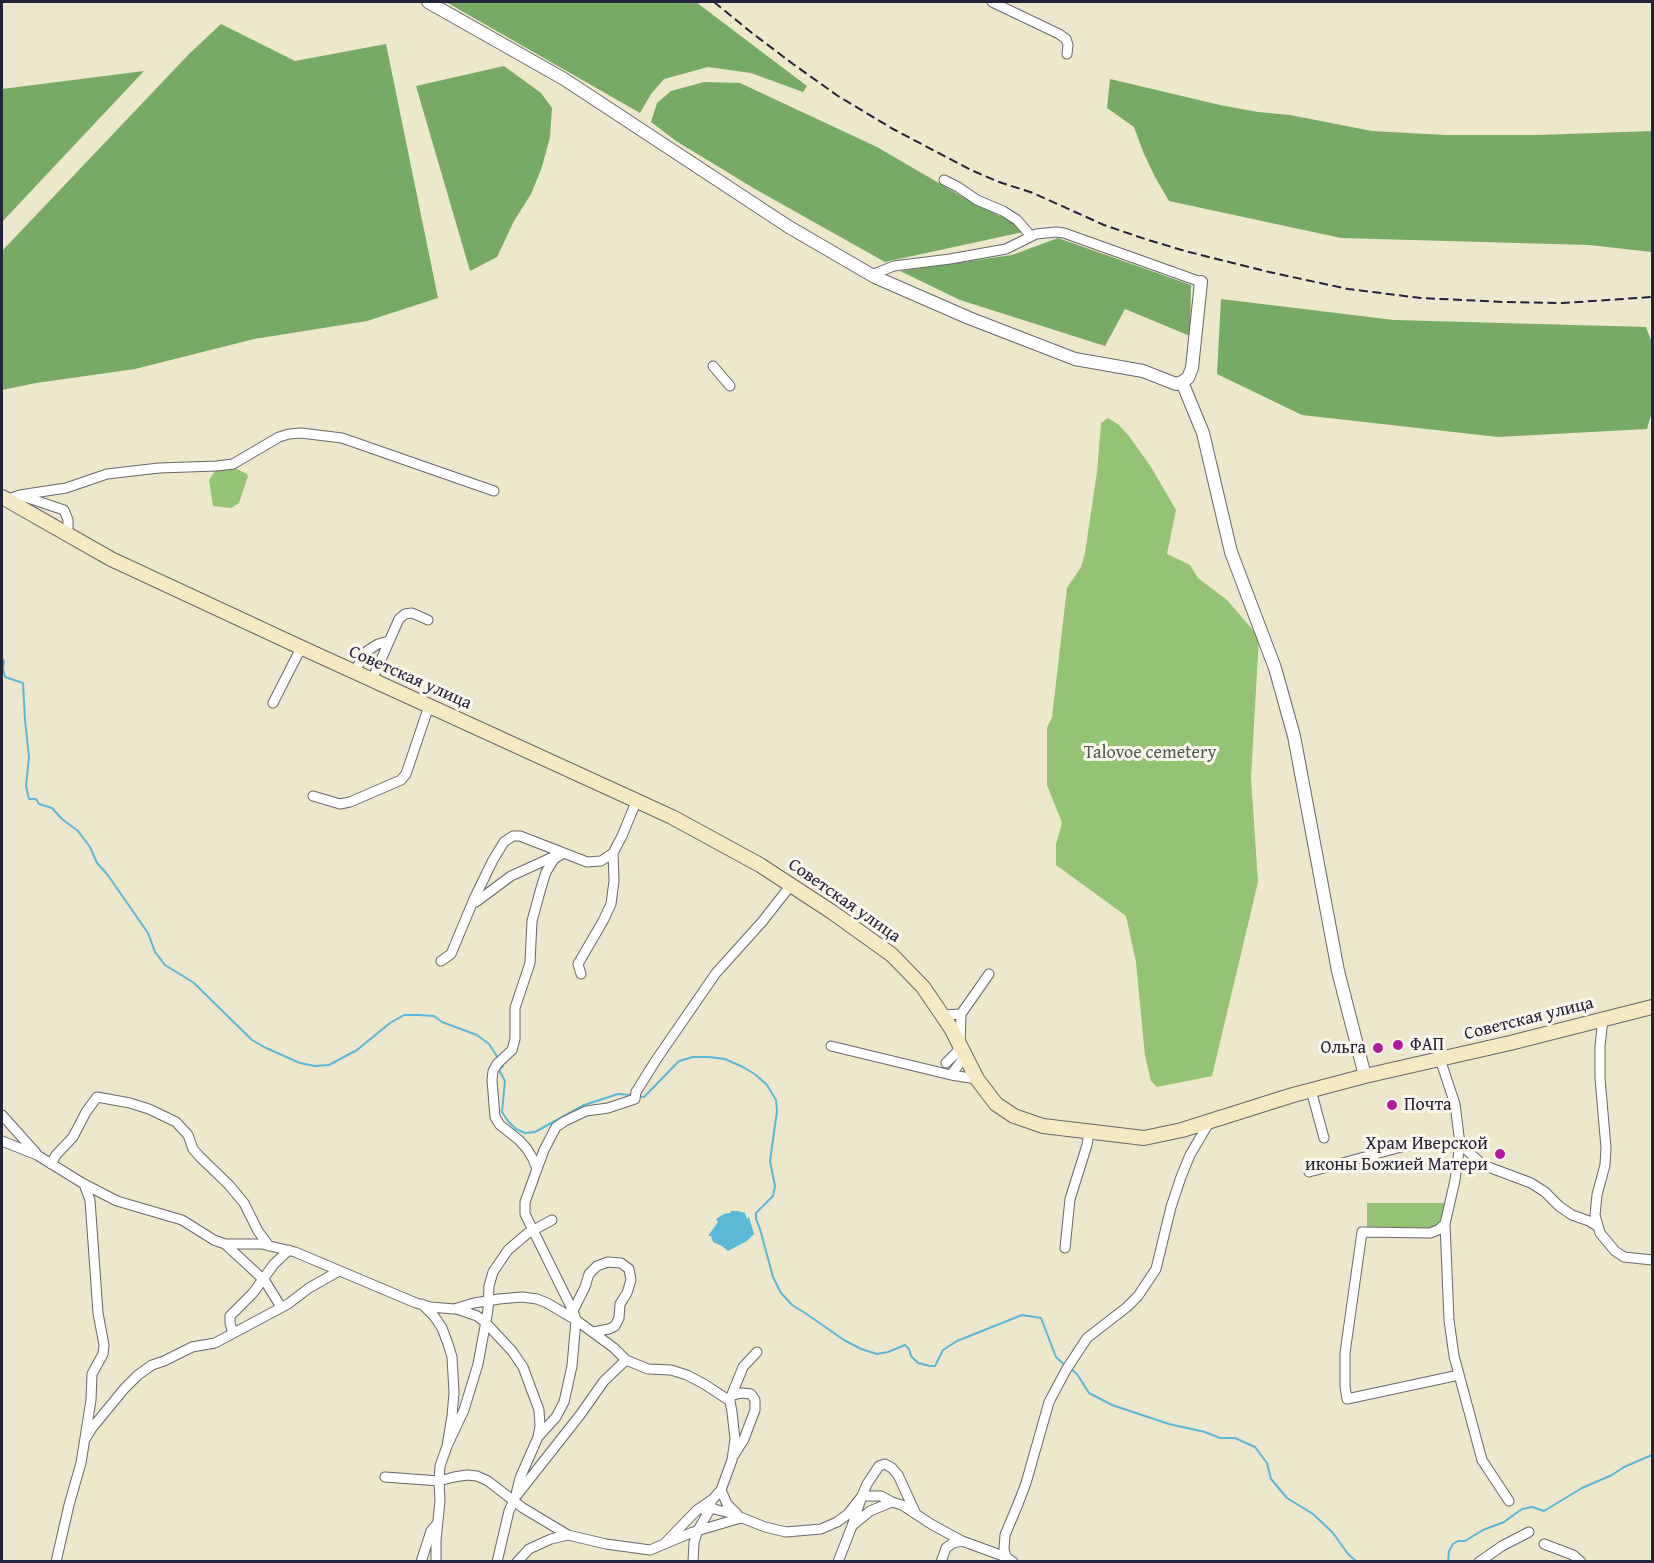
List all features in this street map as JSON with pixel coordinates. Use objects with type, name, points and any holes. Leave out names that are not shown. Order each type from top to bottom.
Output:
[{"type":"main road","name":"Советская улица","points":[[9,497],[111,559],[672,818],[760,865],[892,955],[923,987],[943,1015],[977,1079],[996,1104],[1014,1116],[1043,1126],[1144,1138],[1182,1130],[1311,1090],[1365,1076],[1653,1007]]},
{"type":"street","points":[[428,2],[564,79],[789,227],[871,275],[969,318],[1075,359],[1143,371],[1176,384],[1188,378],[1192,368],[1201,282],[1064,233],[1036,234],[1006,249],[894,266],[871,275]]},
{"type":"street","points":[[992,2],[1059,34],[1066,39],[1068,45],[1066,54]]},
{"type":"street","points":[[944,180],[1017,220],[1031,237]]},
{"type":"street","points":[[712,366],[730,386]]},
{"type":"street","points":[[1182,382],[1203,433],[1230,552],[1275,669],[1294,736],[1338,971],[1365,1076]]},
{"type":"street","points":[[9,497],[60,490],[107,474],[159,468],[233,464],[279,437],[301,433],[342,438],[494,490]]},
{"type":"street","points":[[56,507],[60,490]]},
{"type":"street","points":[[9,497],[31,500],[64,510],[68,520],[68,534]]},
{"type":"street","points":[[372,680],[399,619],[405,614],[412,613],[428,620]]},
{"type":"street","points":[[354,672],[367,651],[378,644],[389,641]]},
{"type":"street","points":[[273,703],[301,648]]},
{"type":"street","points":[[313,796],[340,804],[350,802],[401,780],[406,774],[429,706]]},
{"type":"street","points":[[441,961],[451,954],[493,860],[504,842],[513,836],[520,836],[587,862],[602,861],[613,853],[636,802]]},
{"type":"street","points":[[581,974],[578,964],[603,921],[610,904],[614,880],[613,853]]},
{"type":"street","points":[[472,905],[511,876],[562,854]]},
{"type":"street","points":[[537,1169],[527,1149],[500,1125],[495,1117],[492,1080],[493,1071],[512,1050],[515,1039],[515,1008],[530,963],[532,921],[546,872],[554,859],[562,854]]},
{"type":"street","points":[[575,1316],[525,1214],[525,1202],[544,1150],[556,1127],[565,1121],[586,1111],[608,1108],[635,1095],[716,973],[762,922],[791,885]]},
{"type":"street","points":[[951,1075],[963,1051],[961,1014],[989,974]]},
{"type":"street","points":[[943,1015],[961,1014]]},
{"type":"street","points":[[1603,1018],[1600,1078],[1606,1148],[1605,1165],[1591,1217],[1600,1233],[1615,1251],[1624,1257],[1653,1260]]},
{"type":"street","points":[[831,1046],[951,1075],[977,1079]]},
{"type":"street","points":[[946,1063],[956,1053],[963,1051]]},
{"type":"street","points":[[1440,1059],[1455,1104],[1460,1144],[1445,1224],[1449,1320],[1454,1356],[1482,1460],[1509,1501]]},
{"type":"street","points":[[1311,1090],[1324,1138]]},
{"type":"street","points":[[51,1164],[56,1155],[73,1137],[97,1097],[149,1109],[176,1122],[188,1135],[193,1149],[244,1203],[258,1231],[269,1246]]},
{"type":"street","points":[[2,1115],[37,1155]]},
{"type":"street","points":[[1010,1559],[1004,1549],[1005,1535],[1026,1483],[1049,1402],[1087,1338],[1138,1296],[1156,1269],[1181,1177],[1190,1155],[1210,1121]]},
{"type":"street","points":[[1065,1248],[1070,1198],[1089,1132]]},
{"type":"street","points":[[2,1142],[37,1155],[117,1201],[182,1220],[214,1240],[225,1244],[269,1246],[289,1250],[422,1304],[466,1311],[485,1322],[512,1351],[523,1367],[539,1410],[540,1426],[538,1437],[509,1511],[497,1562]]},
{"type":"street","points":[[1309,1172],[1405,1146],[1460,1144],[1483,1164],[1532,1183],[1572,1215],[1591,1217]]},
{"type":"street","points":[[49,1562],[58,1558],[81,1463],[91,1400],[92,1374],[103,1354],[105,1345],[98,1313],[90,1200],[84,1184]]},
{"type":"street","points":[[436,1562],[440,1466],[471,1390],[478,1364],[493,1272],[508,1250],[532,1231],[552,1220]]},
{"type":"street","points":[[1445,1224],[1430,1233],[1362,1232],[1346,1353],[1347,1399],[1459,1375]]},
{"type":"street","points":[[225,1244],[264,1280],[281,1307]]},
{"type":"street","points":[[233,1333],[230,1316],[264,1280],[274,1264],[289,1250]]},
{"type":"street","points":[[538,1437],[556,1417],[564,1402],[572,1366],[575,1316],[589,1274],[597,1266],[608,1262],[621,1263],[629,1269],[631,1280],[620,1304],[619,1318],[615,1326],[593,1332]]},
{"type":"street","points":[[84,1441],[124,1389],[152,1365],[192,1347],[215,1343],[281,1307],[339,1271]]},
{"type":"street","points":[[454,1309],[474,1303],[522,1297],[537,1299],[575,1316],[626,1360],[648,1369],[671,1370],[687,1375],[731,1398]]},
{"type":"street","points":[[422,1304],[442,1328],[452,1357],[454,1393],[447,1446]]},
{"type":"street","points":[[732,1460],[735,1432],[731,1398],[743,1367],[758,1352]]},
{"type":"street","points":[[514,1499],[604,1381],[626,1360]]},
{"type":"street","points":[[693,1562],[694,1542],[698,1530],[711,1503],[721,1490],[755,1410],[755,1400],[751,1394],[742,1393],[731,1398]]},
{"type":"street","points":[[838,1562],[862,1496],[879,1466],[885,1464],[898,1475],[916,1513]]},
{"type":"street","points":[[385,1477],[439,1481],[467,1475],[477,1476],[568,1535],[606,1544],[650,1550],[698,1530],[741,1518]]},
{"type":"street","points":[[721,1490],[728,1504],[741,1518]]},
{"type":"street","points":[[862,1496],[881,1496],[902,1505],[962,1541],[1010,1559]]},
{"type":"street","points":[[711,1503],[741,1518],[786,1532],[822,1529],[837,1522],[848,1514],[862,1496]]},
{"type":"street","points":[[852,1526],[870,1511],[892,1502]]},
{"type":"street","points":[[665,1543],[697,1510],[711,1503]]},
{"type":"street","points":[[421,1562],[431,1531],[438,1523]]},
{"type":"street","points":[[1479,1562],[1502,1546],[1529,1532]]},
{"type":"street","points":[[517,1562],[529,1549],[551,1539],[568,1535]]},
{"type":"street","points":[[985,1549],[1005,1535]]},
{"type":"street","points":[[941,1562],[946,1548],[962,1541]]},
{"type":"street","points":[[1544,1544],[1573,1555],[1581,1562]]},
{"type":"green space","points":[[446,2],[696,2],[807,86],[803,92],[751,73],[708,67],[664,79],[651,94],[640,113]]},
{"type":"green space","points":[[221,24],[295,61],[386,44],[438,298],[367,321],[254,339],[135,369],[2,390],[2,251],[189,54]]},
{"type":"green space","points":[[504,66],[541,93],[552,108],[550,137],[542,167],[531,194],[514,221],[497,257],[470,271],[416,86]]},
{"type":"green space","points":[[144,71],[2,222],[2,89]]},
{"type":"green space","points":[[1110,79],[1220,105],[1290,115],[1372,131],[1445,135],[1539,135],[1652,131],[1652,252],[1589,245],[1341,238],[1169,201],[1144,154],[1134,127],[1107,108]]},
{"type":"green space","points":[[704,82],[740,83],[877,147],[968,200],[1012,222],[1023,232],[885,262],[755,189],[676,141],[651,122],[657,103],[671,91]]},
{"type":"green space","points":[[1058,238],[1191,285],[1190,336],[1125,309],[1105,346],[960,300],[900,271],[1012,255]]},
{"type":"green space","points":[[1221,299],[1394,320],[1646,327],[1652,343],[1652,411],[1647,429],[1498,437],[1302,415],[1217,374]]},
{"type":"green space","name":"Talovoe cemetery","points":[[1108,418],[1119,425],[1129,436],[1151,467],[1176,510],[1167,554],[1190,565],[1198,578],[1227,600],[1259,637],[1251,778],[1258,882],[1212,1076],[1157,1087],[1151,1081],[1145,1056],[1136,962],[1126,916],[1056,865],[1056,844],[1062,823],[1047,785],[1047,728],[1052,717],[1067,588],[1081,567],[1085,553],[1097,472],[1101,423]]},
{"type":"green space","points":[[235,468],[248,476],[239,503],[231,508],[213,506],[209,480],[215,471]]},
{"type":"green space","points":[[1367,1203],[1445,1203],[1442,1223],[1430,1231],[1367,1230]]},
{"type":"water","points":[[731,1211],[745,1213],[747,1219],[749,1217],[754,1234],[747,1241],[728,1251],[708,1236],[718,1222],[716,1219]]},
{"type":"waterway","points":[[2,658],[5,677],[23,683],[29,757],[26,786],[29,799],[36,799],[39,804],[52,808],[78,831],[90,847],[97,863],[148,933],[155,952],[165,965],[194,983],[252,1040],[300,1063],[315,1066],[329,1065],[357,1050],[390,1023],[404,1015],[434,1016],[442,1022],[477,1035],[489,1044],[498,1058]]},
{"type":"waterway","points":[[638,1096],[644,1097],[679,1061],[693,1057],[725,1059],[756,1075],[767,1085],[776,1100],[777,1111],[770,1161],[775,1186],[773,1196],[756,1213],[756,1219],[773,1277],[781,1293],[792,1305],[844,1340],[877,1354],[905,1345],[918,1363],[935,1366],[943,1350],[957,1341],[1022,1315],[1041,1318],[1056,1357],[1066,1366]]},
{"type":"waterway","points":[[501,1063],[503,1066],[499,1070],[505,1081],[502,1112],[516,1129],[525,1133],[535,1132],[584,1105],[618,1094],[632,1095]]},
{"type":"waterway","points":[[1071,1369],[1089,1393],[1112,1405],[1220,1438],[1235,1438],[1255,1447],[1267,1463],[1271,1479],[1287,1498],[1313,1514],[1333,1533],[1348,1554],[1357,1562]]},
{"type":"waterway","points":[[1448,1562],[1449,1551],[1458,1541],[1465,1541],[1483,1530],[1504,1522],[1522,1509],[1532,1507],[1544,1511],[1582,1488],[1652,1455]]},
{"type":"railway","points":[[714,2],[838,96],[893,129],[971,170],[1033,193],[1104,225],[1145,239],[1269,272],[1348,289],[1421,298],[1563,303],[1652,297]]},
{"type":"place","name":"ФАП","points":[[1398,1045]]},
{"type":"place","name":"Ольга","points":[[1378,1048]]},
{"type":"place","name":"Почта","points":[[1392,1105]]},
{"type":"place","name":"Храм Иверской иконы Божией Матери","points":[[1500,1154]]}]
